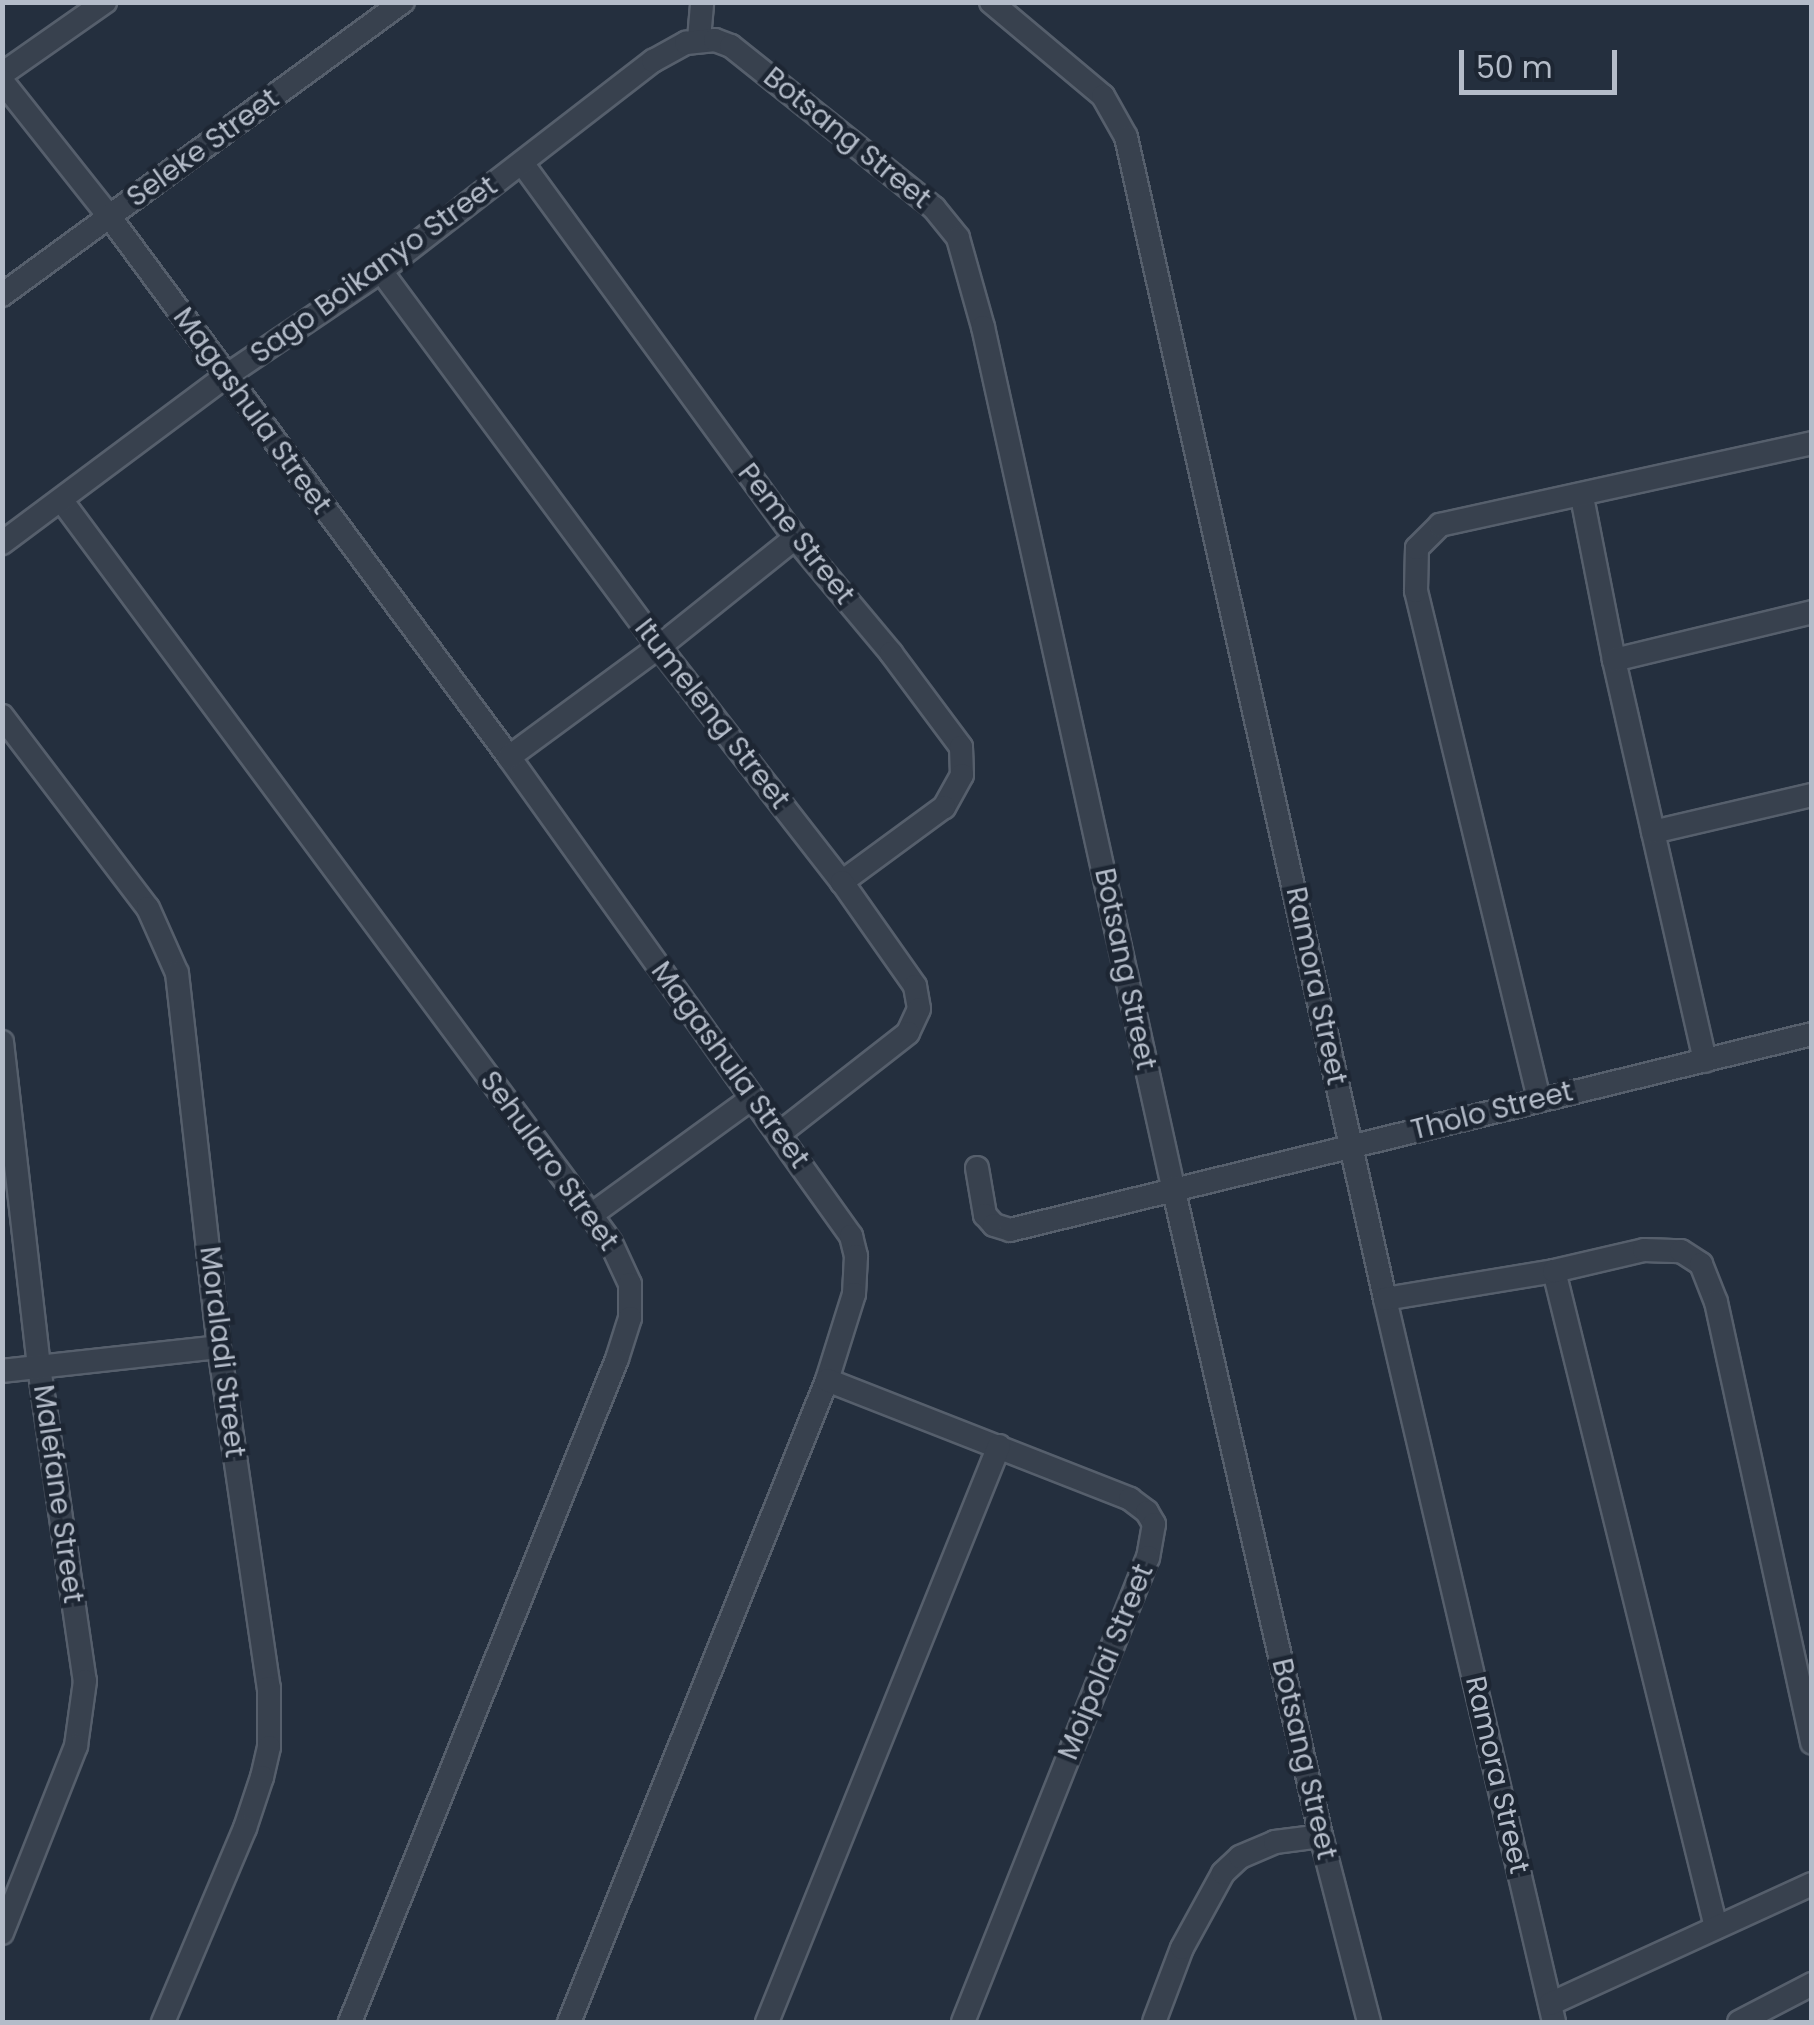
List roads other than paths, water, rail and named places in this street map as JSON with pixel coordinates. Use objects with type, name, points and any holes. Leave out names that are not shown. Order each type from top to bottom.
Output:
[{"type":"street","points":[[2,77],[105,2]]},
{"type":"street","name":"Seleke Street","points":[[2,295],[404,2]]},
{"type":"street","points":[[700,39],[702,2]]},
{"type":"street","name":"Ramora Street","points":[[991,2],[1102,96],[1116,113],[1126,136],[1386,1299],[1552,2013]]},
{"type":"street","name":"Sago Boikanyo Street","points":[[2,543],[226,376],[380,271],[653,62],[700,39]]},
{"type":"street","name":"Botsang Street","points":[[700,39],[731,46],[750,60],[920,195],[958,238],[983,327],[1321,1836],[1369,2022]]},
{"type":"street","name":"Magashula Street","points":[[2,77],[110,216],[509,756],[842,1218],[856,1256],[854,1294],[827,1380],[569,2022]]},
{"type":"street","name":"Peme Street","points":[[522,163],[794,538],[952,733],[964,760],[956,789],[944,807],[842,882]]},
{"type":"street","name":"Itumeleng Street","points":[[380,271],[658,647],[842,882],[915,986],[917,1020],[893,1045],[780,1133]]},
{"type":"street","points":[[1539,1099],[1416,591],[1417,548],[1440,526],[1812,442]]},
{"type":"street","points":[[1582,497],[1614,660],[1706,1061]]},
{"type":"street","name":"Sehularo Street","points":[[62,501],[590,1214],[611,1243],[630,1284],[630,1318],[552,1525],[350,2022]]},
{"type":"street","points":[[509,756],[658,647],[794,538]]},
{"type":"street","points":[[1614,660],[1812,612]]},
{"type":"street","name":"Moraladi Street","points":[[2,716],[148,908],[171,953],[192,1083],[218,1346],[268,1688],[269,1747],[246,1828],[163,2022]]},
{"type":"street","points":[[1654,832],[1812,795]]},
{"type":"street","name":"Tholo Street","points":[[977,1168],[985,1216],[994,1226],[1010,1230],[1812,1034]]},
{"type":"street","name":"Malefane Street","points":[[2,1042],[39,1367],[84,1666],[85,1702],[76,1746],[2,1933]]},
{"type":"street","points":[[590,1214],[752,1098]]},
{"type":"street","points":[[1386,1299],[1554,1271],[1644,1250],[1670,1248],[1692,1257],[1709,1278],[1812,1743]]},
{"type":"street","points":[[1554,1271],[1716,1927]]},
{"type":"street","points":[[2,1371],[218,1346]]},
{"type":"street","name":"Moipolai Street","points":[[827,1380],[1130,1498],[1154,1524],[1148,1558],[963,2022]]},
{"type":"street","points":[[766,2022],[999,1446]]},
{"type":"street","points":[[1154,2022],[1182,1948],[1223,1873],[1240,1858],[1274,1842],[1321,1836]]},
{"type":"street","points":[[1552,2013],[1716,1927],[1812,1884]]},
{"type":"street","points":[[1738,2022],[1812,1984]]}]
